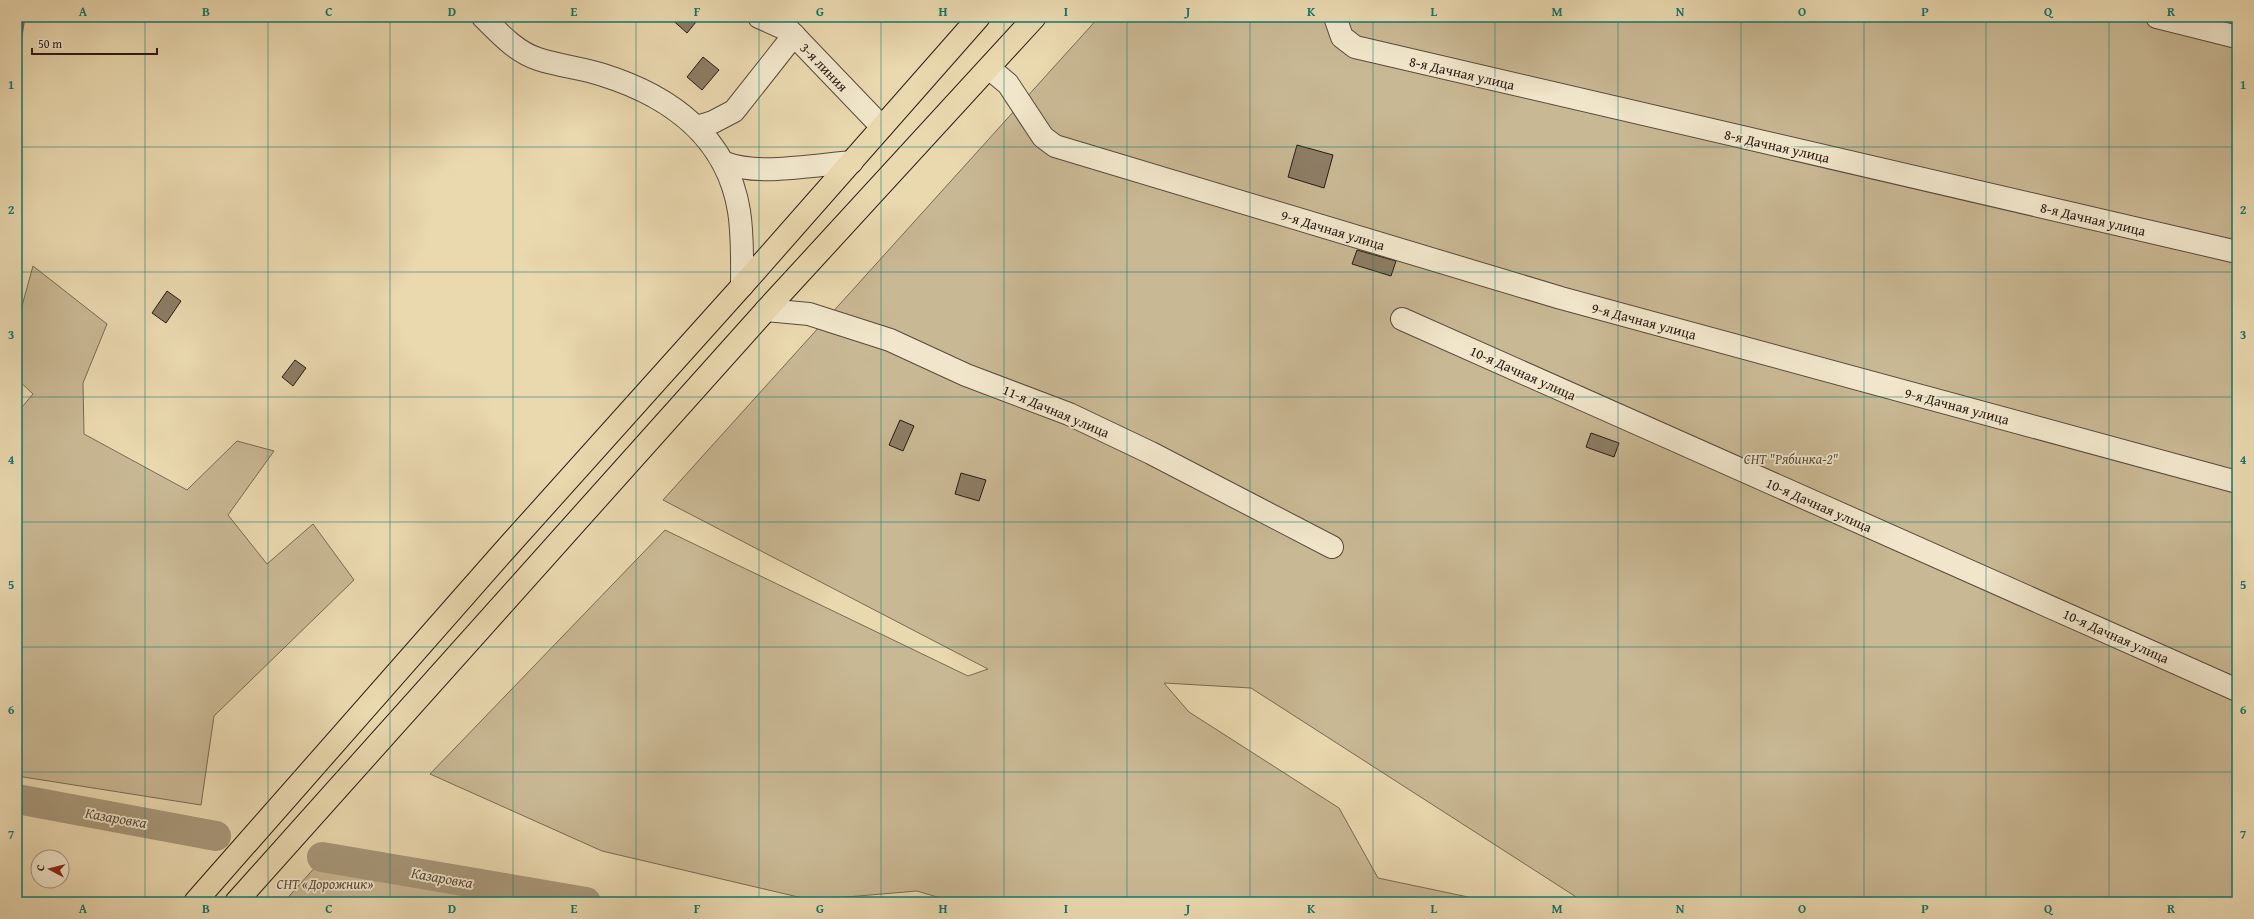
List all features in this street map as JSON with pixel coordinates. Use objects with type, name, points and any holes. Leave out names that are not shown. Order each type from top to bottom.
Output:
[{"type":"highway","points":[[195,902],[504,551],[852,162],[978,17]]},
{"type":"highway","points":[[236,902],[766,310],[1035,17]]},
{"type":"street","points":[[483,17],[521,51],[538,59],[604,75],[647,91],[669,104],[697,127],[725,163],[739,209],[742,235],[742,286]]},
{"type":"street","name":"3-я линия","points":[[759,17],[790,31],[882,127]]},
{"type":"street","name":"8-я Дачная улица","points":[[1334,17],[1342,37],[1355,47],[2237,252]]},
{"type":"street","points":[[2157,17],[2237,37]]},
{"type":"street","points":[[697,127],[713,122],[734,111],[794,35]]},
{"type":"street","name":"9-я Дачная улица","points":[[989,68],[1008,84],[1043,137],[1055,146],[1561,298],[2237,482]]},
{"type":"street","points":[[725,163],[738,168],[758,170],[852,162]]},
{"type":"street","name":"11-я Дачная улица","points":[[766,310],[809,314],[890,340],[966,375],[1069,414],[1151,453],[1332,547]]},
{"type":"street","name":"10-я Дачная улица","points":[[1402,319],[2237,690]]},
{"type":"green space","name":"СНТ \"Рябинка-2\"","points":[[1099,17],[2237,17],[2237,902],[1584,902],[1251,688],[1164,683],[1189,712],[1339,808],[1378,878],[1492,902],[1191,902],[1178,899],[1176,902],[954,902],[917,891],[811,900],[602,851],[430,774],[665,530],[968,676],[988,669],[663,500]]},
{"type":"green space","points":[[33,266],[107,324],[83,383],[84,434],[187,490],[237,441],[274,451],[228,515],[267,564],[313,524],[354,580],[214,716],[201,805],[17,776],[17,413],[33,394],[17,379],[17,324]]},
{"type":"green space","name":"СНТ «Дорожник»","points":[[317,865],[541,902],[284,902]]},
{"type":"building","points":[[669,17],[700,17],[687,33]]},
{"type":"building","points":[[703,57],[719,70],[702,90],[687,77]]},
{"type":"building","points":[[1297,145],[1333,155],[1324,188],[1288,177]]},
{"type":"building","points":[[1357,250],[1396,261],[1391,276],[1352,264]]},
{"type":"building","points":[[167,291],[181,301],[166,323],[152,313]]},
{"type":"building","points":[[295,360],[306,368],[293,386],[282,377]]},
{"type":"building","points":[[900,420],[914,426],[903,451],[889,445]]},
{"type":"building","points":[[1591,433],[1619,443],[1614,457],[1586,447]]},
{"type":"building","points":[[961,473],[986,480],[979,501],[955,494]]},
{"type":"waterway","points":[[17,55],[23,17]]},
{"type":"waterway","name":"Казаровка","points":[[17,799],[216,836]]},
{"type":"waterway","name":"Казаровка","points":[[322,857],[586,902]]}]
